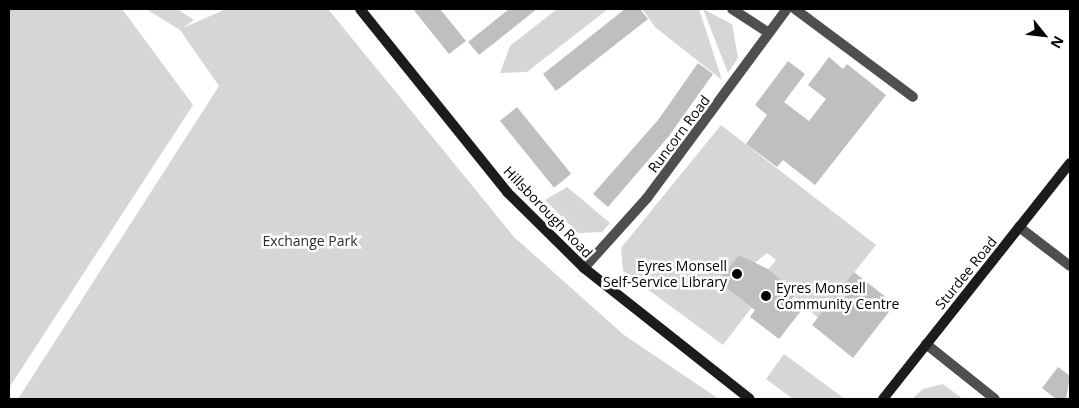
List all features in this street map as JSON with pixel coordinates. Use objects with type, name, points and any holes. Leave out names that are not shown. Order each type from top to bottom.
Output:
[{"type":"street","name":"Hillsborough Road","points":[[360,9],[507,192],[584,268],[750,399]]},
{"type":"street","points":[[732,9],[769,33]]},
{"type":"street","name":"Runcorn Road","points":[[584,268],[647,198],[787,9]]},
{"type":"street","points":[[794,9],[913,97]]},
{"type":"street","name":"Sturdee Road","points":[[883,399],[1070,163]]},
{"type":"street","points":[[1020,227],[1070,266]]},
{"type":"street","points":[[926,344],[995,399]]},
{"type":"green space","points":[[9,9],[122,9],[193,105],[9,388]]},
{"type":"green space","name":"Exchange Park","points":[[146,9],[177,9],[194,20],[183,28],[226,9],[328,9],[514,237],[624,335],[719,399],[18,399],[219,86],[180,30]]},
{"type":"green space","points":[[557,9],[608,9],[527,72],[500,73],[510,46]]},
{"type":"green space","points":[[642,9],[699,9],[722,80],[655,27]]},
{"type":"green space","points":[[703,9],[732,24],[738,58],[728,73]]},
{"type":"green space","points":[[721,125],[876,245],[818,318],[767,271],[776,260],[767,253],[752,265],[739,255],[719,281],[752,307],[723,345],[623,271],[621,248]]},
{"type":"green space","points":[[567,187],[610,223],[602,232],[578,233],[545,200]]},
{"type":"green space","points":[[784,354],[845,399],[793,399],[766,379]]},
{"type":"green space","points":[[943,384],[963,399],[912,399],[923,389]]},
{"type":"building","points":[[413,9],[440,9],[466,41],[449,54]]},
{"type":"building","points":[[509,9],[537,9],[479,55],[468,42]]},
{"type":"building","points":[[625,9],[640,9],[648,19],[556,91],[543,74]]},
{"type":"building","points":[[829,57],[843,69],[847,64],[886,95],[815,185],[783,160],[777,167],[746,144],[767,115],[755,105],[788,61],[805,74],[784,102],[809,121],[826,99],[808,85]]},
{"type":"building","points":[[698,63],[713,74],[669,136],[608,207],[593,194],[658,120]]},
{"type":"building","points":[[517,107],[571,174],[554,188],[500,121]]},
{"type":"building","name":"Eyres Monsell Community Centre","points":[[739,255],[768,269],[797,293],[793,298],[804,307],[779,339],[750,317],[755,310],[718,281]]},
{"type":"building","points":[[854,272],[887,298],[885,302],[892,308],[853,358],[812,325]]},
{"type":"building","points":[[1058,367],[1070,376],[1066,399],[1056,399],[1042,388]]},
{"type":"place","name":"Eyres Monsell Self-Service Library","points":[[737,274]]},
{"type":"place","name":"Eyres Monsell Community Centre","points":[[766,296]]}]
